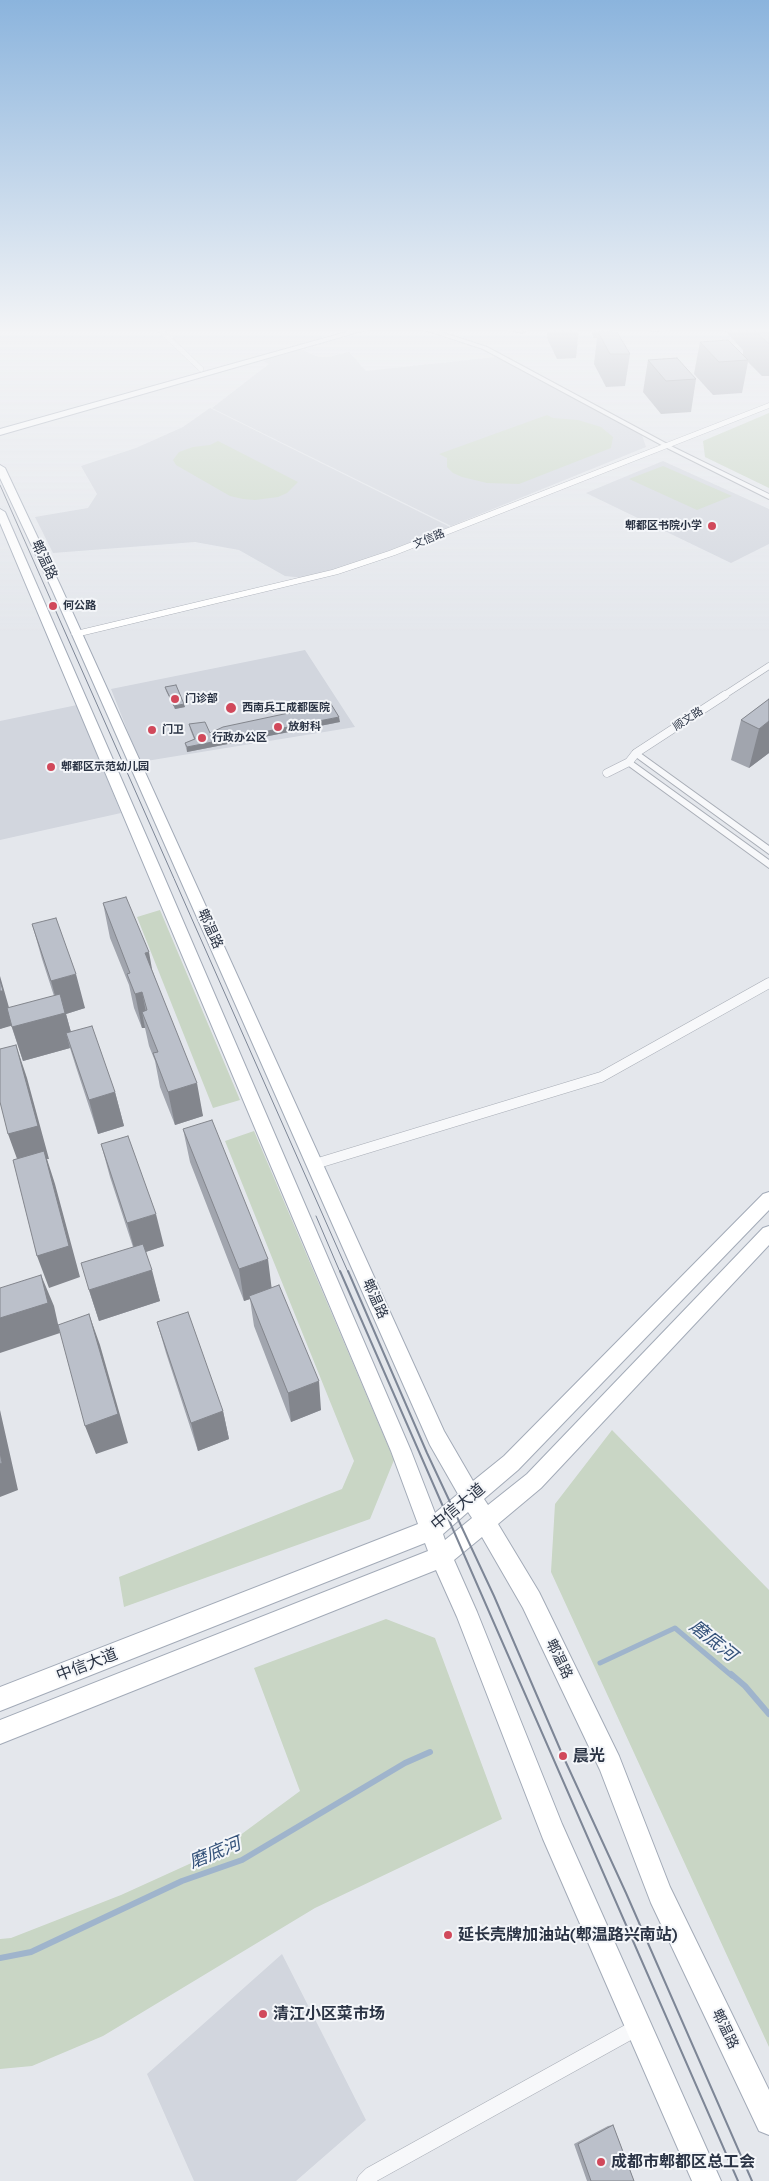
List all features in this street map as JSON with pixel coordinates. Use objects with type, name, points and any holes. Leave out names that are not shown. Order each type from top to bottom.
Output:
[{"type":"main road","points":[[77,635],[291,588],[397,556],[704,431]]},
{"type":"main road","points":[[670,445],[709,431]]},
{"type":"main road","name":"郫温路","points":[[0,468],[77,635],[437,1438],[531,1600],[610,1765],[660,1894],[769,2121]]},
{"type":"main road","name":"郫温路","points":[[0,512],[401,1451],[441,1557],[466,1612],[552,1830],[707,2181]]},
{"type":"main road","name":"中信大道","points":[[0,1699],[431,1530],[511,1463],[769,1199]]},
{"type":"main road","name":"中信大道","points":[[0,1732],[441,1557],[534,1481],[769,1233]]},
{"type":"street","points":[[643,431],[769,497]]},
{"type":"street","points":[[644,431],[769,492]]},
{"type":"street","name":"顺文路","points":[[607,772],[632,758],[769,666]]},
{"type":"street","points":[[632,758],[769,851]]},
{"type":"street","points":[[632,758],[769,865]]},
{"type":"street","points":[[315,1164],[600,1077],[769,983]]},
{"type":"street","points":[[365,2181],[370,2175],[639,2026]]},
{"type":"shaded area","points":[[175,431],[256,431],[450,527],[377,557],[305,578],[285,576],[239,550],[195,542],[53,553],[35,517],[88,508],[97,494],[81,466],[136,448]]},
{"type":"shaded area","points":[[258,431],[634,431],[642,435],[646,447],[451,526]]},
{"type":"shaded area","name":"郫都区书院小学","points":[[663,461],[769,509],[769,544],[731,563],[586,493]]},
{"type":"shaded area","name":"西南兵工成都医院","points":[[305,650],[355,727],[140,762],[111,689]]},
{"type":"shaded area","name":"郫都区示范幼儿园","points":[[77,705],[121,813],[0,840],[0,721]]},
{"type":"shaded area","name":"清江小区菜市场","points":[[282,1954],[366,2120],[296,2181],[194,2181],[147,2074]]},
{"type":"green space","points":[[503,431],[606,431],[613,437],[611,448],[519,484],[487,483],[462,477],[453,473],[447,467],[447,458],[439,454]]},
{"type":"green space","points":[[727,431],[769,431],[769,488],[705,457],[703,441]]},
{"type":"green space","points":[[218,441],[298,482],[287,493],[278,497],[255,500],[243,499],[230,496],[176,465],[173,460],[179,452],[193,447],[210,445]]},
{"type":"green space","points":[[663,466],[732,496],[697,510],[629,479]]},
{"type":"green space","points":[[160,910],[240,1100],[213,1108],[137,917]]},
{"type":"green space","points":[[254,1131],[394,1460],[370,1519],[124,1607],[119,1577],[342,1489],[354,1461],[225,1141]]},
{"type":"green space","points":[[612,1430],[769,1590],[769,2047],[551,1572],[555,1504]]},
{"type":"green space","points":[[386,1619],[435,1638],[502,1819],[315,1908],[103,2036],[32,2066],[0,2069],[0,1939],[11,1938],[121,1895],[220,1850],[300,1791],[254,1668]]},
{"type":"building","name":"门诊部","points":[[176,685],[184,704],[174,706],[165,687]]},
{"type":"building","points":[[769,699],[769,721],[759,729],[741,720]]},
{"type":"building","points":[[331,704],[339,717],[187,747],[185,743],[195,739],[189,724],[205,722],[210,733],[223,727]]},
{"type":"building","points":[[126,897],[149,952],[145,953],[197,1083],[168,1092],[153,1053],[158,1052],[142,1012],[147,1010],[142,992],[135,994],[127,974],[130,973],[103,903]]},
{"type":"building","points":[[56,918],[76,974],[51,981],[32,924]]},
{"type":"building","points":[[0,980],[3,991],[0,991]]},
{"type":"building","points":[[60,994],[65,1013],[12,1027],[7,1008]]},
{"type":"building","points":[[92,1026],[115,1092],[89,1100],[66,1033]]},
{"type":"building","points":[[16,1045],[38,1126],[8,1134],[0,1102],[0,1049]]},
{"type":"building","points":[[212,1120],[268,1259],[239,1269],[183,1129]]},
{"type":"building","points":[[128,1136],[156,1214],[127,1223],[101,1144]]},
{"type":"building","points":[[44,1151],[69,1246],[37,1256],[13,1160]]},
{"type":"building","points":[[143,1244],[152,1270],[89,1290],[81,1263]]},
{"type":"building","points":[[41,1275],[48,1303],[0,1318],[0,1288]]},
{"type":"building","points":[[279,1285],[319,1381],[288,1393],[249,1296]]},
{"type":"building","points":[[188,1312],[223,1411],[191,1423],[157,1322]]},
{"type":"building","points":[[89,1314],[118,1414],[85,1426],[58,1325]]},
{"type":"building","name":"成都市郫都区总工会","points":[[613,2125],[634,2181],[591,2181],[578,2144]]},
{"type":"waterway","name":"磨底河","points":[[600,1663],[675,1628],[732,1676]]},
{"type":"waterway","name":"磨底河","points":[[731,1674],[745,1686],[769,1714]]},
{"type":"waterway","name":"磨底河","points":[[0,1958],[31,1952],[182,1881],[242,1860],[405,1763],[430,1752]]},
{"type":"tram line","points":[[0,485],[348,1272]]},
{"type":"tram line","points":[[316,1216],[340,1272]]},
{"type":"tram line","points":[[340,1271],[738,2181]]},
{"type":"tram line","points":[[348,1271],[427,1453],[494,1596],[563,1756],[626,1893],[752,2181]]},
{"type":"place","name":"郫都区书院小学","points":[[712,526]]},
{"type":"place","name":"何公路","points":[[53,606]]},
{"type":"place","name":"门诊部","points":[[175,699]]},
{"type":"place","name":"西南兵工成都医院","points":[[231,708]]},
{"type":"place","name":"放射科","points":[[278,727]]},
{"type":"place","name":"门卫","points":[[152,730]]},
{"type":"place","name":"行政办公区","points":[[202,738]]},
{"type":"place","name":"郫都区示范幼儿园","points":[[51,767]]},
{"type":"place","name":"晨光","points":[[563,1756]]},
{"type":"place","name":"延长壳牌加油站(郫温路兴南站)","points":[[448,1935]]},
{"type":"place","name":"清江小区菜市场","points":[[263,2014]]},
{"type":"place","name":"成都市郫都区总工会","points":[[601,2162]]}]
